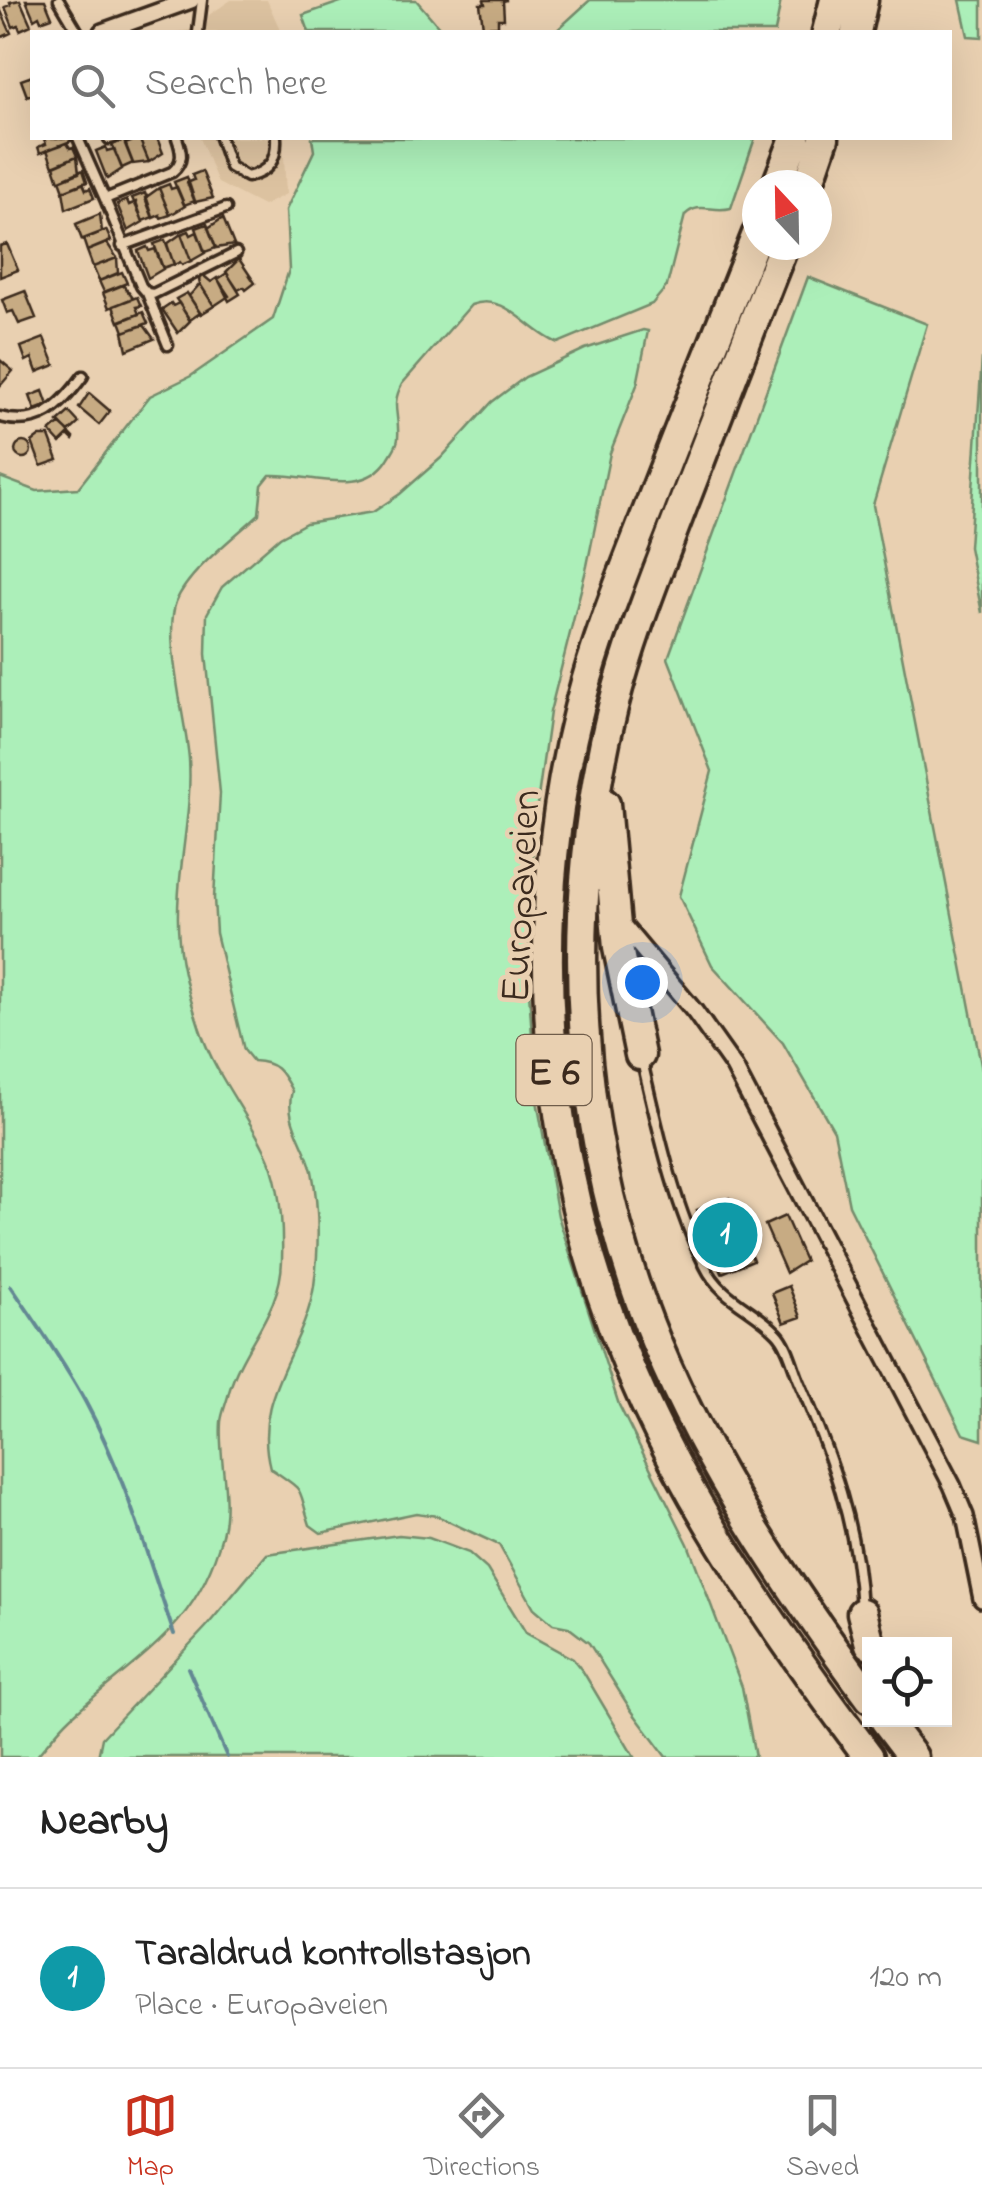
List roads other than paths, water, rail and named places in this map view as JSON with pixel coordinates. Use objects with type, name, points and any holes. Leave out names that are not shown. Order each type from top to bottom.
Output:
[{"type":"highway","points":[[828,30],[835,0]]},
{"type":"highway","points":[[856,30],[863,0]]},
{"type":"highway","points":[[782,170],[793,140]]},
{"type":"highway","points":[[813,170],[823,140]]},
{"type":"highway","name":"Europaveien","points":[[747,260],[611,605],[581,702],[559,804],[550,886],[550,1031],[565,1154],[577,1206],[606,1306],[644,1402],[728,1553],[870,1757]]},
{"type":"highway","name":"Europaveien","points":[[778,260],[642,612],[613,706],[584,888],[582,978],[588,1081],[610,1198],[657,1342],[702,1438],[758,1536],[862,1686]]},
{"type":"highway","name":"E 6","points":[[602,760],[614,914],[622,976],[640,1055]]},
{"type":"highway","points":[[862,1613],[868,1637]]},
{"type":"highway","points":[[891,1727],[915,1757]]},
{"type":"highway","points":[[903,1727],[915,1757]]},
{"type":"street","points":[[107,30],[136,18],[144,25],[191,0]]},
{"type":"street","points":[[614,914],[695,1012],[734,1067],[952,1484],[965,1516],[982,1599]]},
{"type":"lane","points":[[59,0],[77,30]]},
{"type":"lane","points":[[198,30],[202,0]]},
{"type":"lane","points":[[79,140],[168,345]]},
{"type":"lane","points":[[105,199],[180,166],[182,154],[178,140]]},
{"type":"lane","points":[[221,140],[230,167],[247,177],[271,166],[276,156],[276,140]]},
{"type":"lane","points":[[122,246],[226,208]]},
{"type":"lane","points":[[147,293],[161,291],[236,254]]},
{"type":"lane","points":[[0,417],[22,420],[53,410],[83,376]]},
{"type":"lane","points":[[640,1055],[675,1185],[706,1270],[724,1294],[780,1334],[811,1409],[850,1518],[862,1613]]},
{"type":"waterway","points":[[11,1286],[69,1373],[100,1430],[174,1634]]},
{"type":"waterway","points":[[188,1668],[227,1757]]},
{"type":"place","name":"Taraldrud kontrollstasjon","points":[[725,1235]]}]
